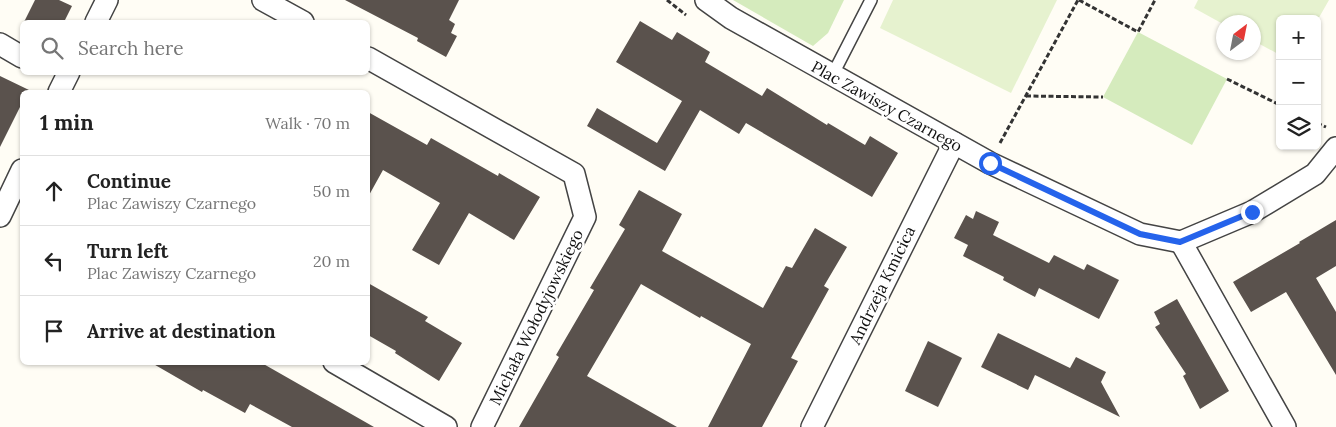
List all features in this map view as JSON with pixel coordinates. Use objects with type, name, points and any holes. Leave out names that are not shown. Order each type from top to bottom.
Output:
[{"type":"street","points":[[97,20],[107,0]]},
{"type":"street","points":[[263,0],[300,20]]},
{"type":"street","name":"Plac Zawiszy Czarnego","points":[[706,0],[731,18],[832,76],[990,163],[1140,234],[1180,242]]},
{"type":"street","points":[[0,44],[20,56]]},
{"type":"street","name":"Michała Wołodyjowskiego","points":[[370,59],[574,174],[585,217],[482,427]]},
{"type":"street","name":"Andrzeja Kmicica","points":[[812,427],[954,143]]},
{"type":"street","points":[[1285,427],[1180,242],[1252,212],[1315,174],[1336,148]]},
{"type":"street","points":[[0,216],[20,180]]},
{"type":"street","points":[[339,365],[446,427]]},
{"type":"lane","points":[[832,76],[871,0]]},
{"type":"path","points":[[990,163],[1079,0],[1138,32],[1155,0]]},
{"type":"path","points":[[1227,79],[1276,103]]},
{"type":"path","points":[[1025,96],[1102,97]]},
{"type":"green space","points":[[733,0],[844,0],[828,33],[813,46]]},
{"type":"green space","points":[[893,0],[1057,0],[1011,93],[880,28]]},
{"type":"green space","points":[[1198,0],[1329,0],[1320,15],[1276,15],[1276,53],[1261,45],[1261,15],[1216,15],[1216,20],[1194,8]]},
{"type":"green space","points":[[1138,32],[1227,79],[1192,145],[1103,97]]},
{"type":"building","points":[[35,0],[59,0],[72,6],[65,20],[25,20]]},
{"type":"building","points":[[345,0],[459,0],[449,20],[455,24],[451,33],[457,36],[446,57],[417,41],[418,38]]},
{"type":"building","points":[[640,21],[672,40],[677,32],[710,52],[705,62],[762,96],[767,88],[827,125],[828,123],[865,145],[870,136],[898,153],[872,197],[746,123],[739,134],[700,110],[665,171],[587,126],[597,108],[657,143],[682,101],[616,62]]},
{"type":"building","points":[[0,76],[29,90],[20,90],[20,107],[0,147]]},
{"type":"building","points":[[370,113],[427,145],[431,138],[498,176],[499,173],[540,197],[514,240],[469,213],[439,265],[412,250],[440,203],[383,170],[370,193]]},
{"type":"building","points":[[639,190],[682,214],[662,251],[763,308],[786,266],[792,268],[815,228],[847,247],[824,286],[829,289],[791,358],[798,361],[762,427],[708,427],[751,344],[701,316],[700,318],[641,284],[587,376],[677,427],[519,427],[559,357],[556,355],[594,290],[590,288],[625,229],[619,225]]},
{"type":"building","points":[[976,211],[999,222],[993,235],[1049,263],[1054,255],[1084,270],[1087,264],[1119,280],[1099,319],[1039,288],[1035,297],[1003,280],[1004,277],[963,256],[968,245],[954,238],[966,215],[973,219]]},
{"type":"building","points":[[1336,220],[1336,266],[1316,278],[1336,312],[1336,375],[1286,292],[1251,312],[1233,282]]},
{"type":"building","points":[[370,284],[428,317],[425,321],[462,343],[439,381],[395,353],[396,351],[370,336]]},
{"type":"building","points":[[1177,299],[1229,391],[1200,409],[1183,376],[1186,374],[1155,327],[1160,324],[1154,312]]},
{"type":"building","points":[[998,333],[1070,368],[1076,357],[1106,372],[1101,382],[1120,417],[1035,375],[1028,390],[981,367]]},
{"type":"building","points":[[928,341],[962,358],[938,407],[905,391]]},
{"type":"building","points":[[155,365],[265,365],[374,427],[292,427],[250,404],[245,413],[203,390],[202,392]]},
{"type":"route","points":[[990,163],[1140,234],[1180,242],[1252,212]]}]
